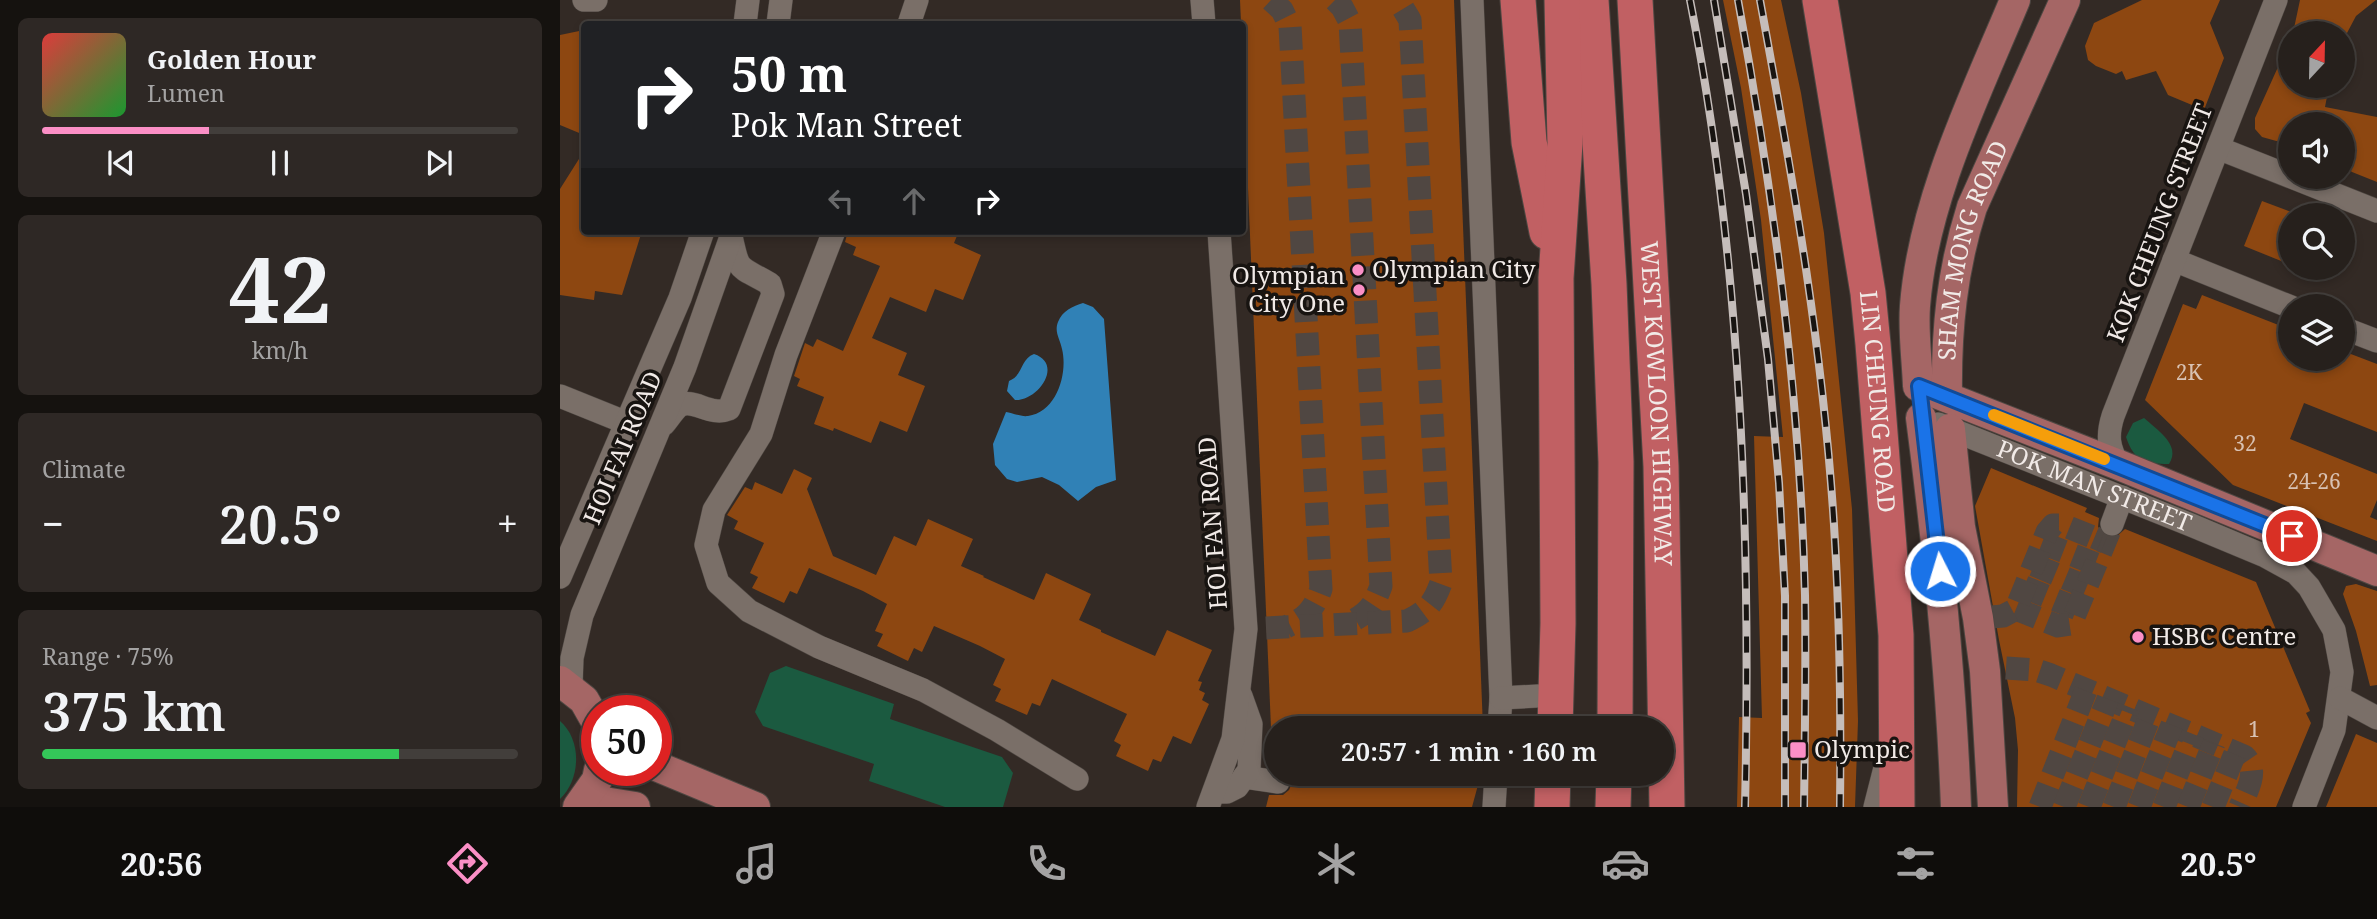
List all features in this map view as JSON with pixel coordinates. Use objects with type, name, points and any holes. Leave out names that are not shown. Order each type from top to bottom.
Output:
[{"type":"highway","points":[[1518,0],[1529,142],[1556,278]]},
{"type":"highway","points":[[1555,712],[1558,622],[1556,278],[1566,144],[1562,0]]},
{"type":"highway","name":"WEST KOWLOON HIGHWAY","points":[[1591,0],[1609,284],[1616,513],[1615,716]]},
{"type":"highway","name":"WEST KOWLOON HIGHWAY","points":[[1635,0],[1653,284],[1662,515],[1667,807]]},
{"type":"highway","name":"LIN CHEUNG ROAD","points":[[1820,0],[1871,318],[1896,635],[1897,807]]},
{"type":"highway","points":[[1552,807],[1553,786]]},
{"type":"highway","points":[[1613,807],[1614,786]]},
{"type":"main road","name":"SHAM MONG ROAD","points":[[1919,386],[1914,328],[1915,303],[1924,251],[1952,155],[2015,0]]},
{"type":"main road","name":"SHAM MONG ROAD","points":[[1947,397],[1947,330],[1964,232],[1972,206],[2065,0]]},
{"type":"main road","name":"POK MAN STREET","points":[[1919,386],[2377,571]]},
{"type":"main road","name":"SHAM MONG ROAD","points":[[1922,418],[1936,531],[1952,717],[1955,807]]},
{"type":"main road","name":"SHAM MONG ROAD","points":[[1950,429],[1960,527],[1995,669],[1993,807]]},
{"type":"main road","points":[[565,684],[581,697]]},
{"type":"main road","points":[[672,773],[755,807]]},
{"type":"main road","points":[[593,786],[582,803],[635,807]]},
{"type":"street","points":[[584,0],[596,0]]},
{"type":"street","points":[[778,21],[781,0]]},
{"type":"street","points":[[910,21],[917,0]]},
{"type":"street","points":[[1202,0],[1204,21]]},
{"type":"street","points":[[1472,0],[1500,716]]},
{"type":"street","name":"KOK CHEUNG STREET","points":[[2119,465],[2109,444],[2109,430],[2276,0]]},
{"type":"street","points":[[2218,148],[2377,211]]},
{"type":"street","name":"HOI FAI ROAD","points":[[560,576],[680,298],[702,235]]},
{"type":"street","name":"HOI FAI ROAD","points":[[565,684],[582,615],[685,367],[731,235]]},
{"type":"street","points":[[659,429],[680,405],[689,403],[722,412],[729,409],[774,294],[770,284],[737,264],[732,235]]},
{"type":"street","points":[[832,235],[786,355],[761,434],[714,510],[706,545],[718,583],[749,611],[819,647],[923,690],[997,730],[1077,779]]},
{"type":"street","name":"HOI FAN ROAD","points":[[1219,235],[1256,629],[1239,690],[1225,794]]},
{"type":"street","points":[[2174,260],[2278,302]]},
{"type":"street","points":[[2355,333],[2377,341]]},
{"type":"street","name":"SHAM MONG ROAD","points":[[1919,386],[1922,418]]},
{"type":"street","points":[[560,396],[627,423]]},
{"type":"street","name":"SHAM MONG ROAD","points":[[1947,397],[1950,429]]},
{"type":"street","name":"POK MAN STREET","points":[[1922,418],[2266,556],[2297,573],[2309,587],[2334,630],[2342,672],[2334,730],[2304,807]]},
{"type":"street","points":[[2112,524],[2122,498]]},
{"type":"street","points":[[1225,794],[1249,770],[1251,724],[1239,690]]},
{"type":"street","points":[[1501,698],[1555,712]]},
{"type":"street","points":[[2340,698],[2377,718]]},
{"type":"street","points":[[1875,807],[1898,722]]},
{"type":"street","points":[[1225,794],[1264,785]]},
{"type":"street","points":[[1494,807],[1495,786]]},
{"type":"green space","points":[[2144,418],[2161,432],[2170,444],[2172,457],[2169,464],[2142,460],[2129,445],[2126,437],[2133,423]]},
{"type":"green space","points":[[786,666],[894,704],[890,719],[1002,757],[1013,773],[1003,807],[945,807],[869,781],[874,764],[763,726],[755,712],[770,673]]},
{"type":"green space","points":[[560,721],[572,738],[576,760],[572,781],[560,799]]},
{"type":"water","points":[[1083,303],[1093,307],[1104,319],[1116,480],[1096,487],[1078,501],[1059,485],[1042,477],[1017,482],[1007,479],[995,465],[993,444],[1006,412],[1028,416],[1038,413],[1053,399],[1062,380],[1063,369],[1058,322],[1065,312]]},
{"type":"water","points":[[1034,354],[1043,359],[1047,366],[1044,381],[1032,395],[1015,400],[1007,391],[1009,381],[1014,379],[1029,356]]},
{"type":"building","name":"Olympian City One","points":[[1240,0],[1454,0],[1483,716],[1270,716],[1246,141],[1246,21],[1241,21]]},
{"type":"building","points":[[1723,0],[1781,0],[1801,93],[1824,233],[1852,509],[1858,721],[1855,807],[1737,807],[1739,717],[1762,718],[1754,436],[1783,437],[1761,220],[1741,88]]},
{"type":"building","points":[[2142,0],[2220,0],[2210,23],[2224,58],[2204,110],[2168,95],[2156,71],[2126,80],[2122,71],[2116,74],[2088,60],[2085,46],[2094,23]]},
{"type":"building","points":[[2300,0],[2376,0],[2353,21],[2296,21]]},
{"type":"building","points":[[581,31],[581,134],[560,125],[560,35]]},
{"type":"building","points":[[2278,67],[2278,98],[2327,98],[2325,107],[2351,112],[2278,112],[2278,141],[2262,137],[2255,129],[2255,118]]},
{"type":"building","points":[[2355,113],[2377,117],[2377,182],[2355,173]]},
{"type":"building","points":[[581,156],[581,235],[641,235],[622,295],[595,291],[594,300],[560,295],[560,189]]},
{"type":"building","points":[[2262,201],[2278,207],[2278,260],[2244,246]]},
{"type":"building","points":[[847,235],[957,235],[954,243],[981,255],[963,300],[935,289],[926,312],[890,297],[872,338],[907,353],[898,375],[925,386],[907,432],[880,421],[871,443],[834,428],[833,431],[814,424],[824,397],[797,386],[800,379],[794,376],[805,343],[813,347],[817,339],[843,351],[880,266],[853,255],[856,247],[845,242]]},
{"type":"building","points":[[2202,295],[2278,325],[2278,371],[2355,371],[2355,356],[2377,364],[2377,432],[2304,403],[2290,439],[2377,474],[2377,500],[2370,517],[2377,520],[2377,541],[2233,485],[2145,400],[2183,304],[2196,309]]},
{"type":"building","name":"HSBC Centre","points":[[1991,468],[2087,508],[2085,512],[2099,518],[2098,527],[2107,537],[2115,538],[2125,529],[2256,582],[2310,711],[2306,713],[2311,723],[2276,807],[2017,807],[2018,750],[2015,718],[1975,506]]},
{"type":"building","points":[[794,469],[812,478],[807,489],[833,556],[876,575],[894,536],[916,546],[928,519],[973,539],[961,566],[983,577],[1034,600],[1046,573],[1091,594],[1079,620],[1101,632],[1155,656],[1167,630],[1212,650],[1198,681],[1202,682],[1199,690],[1205,693],[1202,700],[1209,704],[1191,744],[1173,736],[1161,762],[1153,759],[1148,771],[1116,756],[1121,745],[1114,741],[1127,714],[1052,679],[1040,706],[1032,703],[1027,715],[995,701],[1001,689],[993,685],[1005,659],[980,646],[934,626],[922,652],[914,648],[908,661],[877,646],[883,634],[875,631],[887,604],[863,591],[809,568],[797,594],[790,591],[784,603],[752,588],[758,577],[750,573],[764,543],[734,529],[738,521],[727,515],[745,487],[752,490],[755,482],[782,494]]},
{"type":"building","points":[[2356,584],[2377,591],[2377,685],[2370,686],[2343,594],[2346,586]]},
{"type":"building","points":[[2356,734],[2377,743],[2377,807],[2326,807]]},
{"type":"building","points":[[1291,786],[1478,786],[1472,807],[1266,807],[1269,795],[1283,795]]},
{"type":"tunnel","points":[[1271,0],[1282,10],[1290,26],[1321,589],[1308,612],[1286,627]]},
{"type":"tunnel","points":[[1335,0],[1350,22],[1381,586],[1368,609],[1346,624]]},
{"type":"tunnel","points":[[1266,628],[1407,621],[1428,607],[1441,583],[1410,20],[1398,0]]},
{"type":"tunnel","points":[[1991,617],[2003,616],[2016,609],[2047,532],[2053,525],[2063,525],[2105,542]]},
{"type":"tunnel","points":[[2016,609],[2058,626],[2071,624],[2110,530]]},
{"type":"tunnel","points":[[2042,543],[2096,564]]},
{"type":"tunnel","points":[[2034,565],[2087,587]]},
{"type":"tunnel","points":[[2024,587],[2078,609]]},
{"type":"tunnel","points":[[2006,668],[2036,670],[2051,675],[2244,756],[2249,762],[2252,774],[2240,807]]},
{"type":"tunnel","points":[[2040,807],[2086,690]]},
{"type":"tunnel","points":[[2064,807],[2108,699]]},
{"type":"tunnel","points":[[2089,807],[2129,707]]},
{"type":"tunnel","points":[[2114,807],[2150,716]]},
{"type":"tunnel","points":[[2139,807],[2172,725]]},
{"type":"tunnel","points":[[2164,807],[2193,734]]},
{"type":"tunnel","points":[[2188,807],[2214,743]]},
{"type":"tunnel","points":[[2213,807],[2236,751]]},
{"type":"railway","points":[[1690,0],[1708,99],[1721,199],[1739,402],[1746,605],[1745,807]]},
{"type":"railway","points":[[1714,0],[1746,194],[1768,359],[1779,483],[1785,596],[1785,807]]},
{"type":"railway","points":[[1738,0],[1774,222],[1791,371],[1805,595],[1804,807]]},
{"type":"railway","points":[[1760,0],[1796,202],[1824,406],[1837,575],[1840,807]]},
{"type":"slow traffic","points":[[1994,415],[2104,459]]},
{"type":"place","name":"Olympian City","points":[[1358,270]]},
{"type":"place","name":"Olympian City One","points":[[1359,290]]},
{"type":"place","name":"HSBC Centre","points":[[2138,637]]},
{"type":"place","name":"Olympic","points":[[1798,750]]},
{"type":"route","points":[[1940,571],[1919,386],[2292,536]]}]
